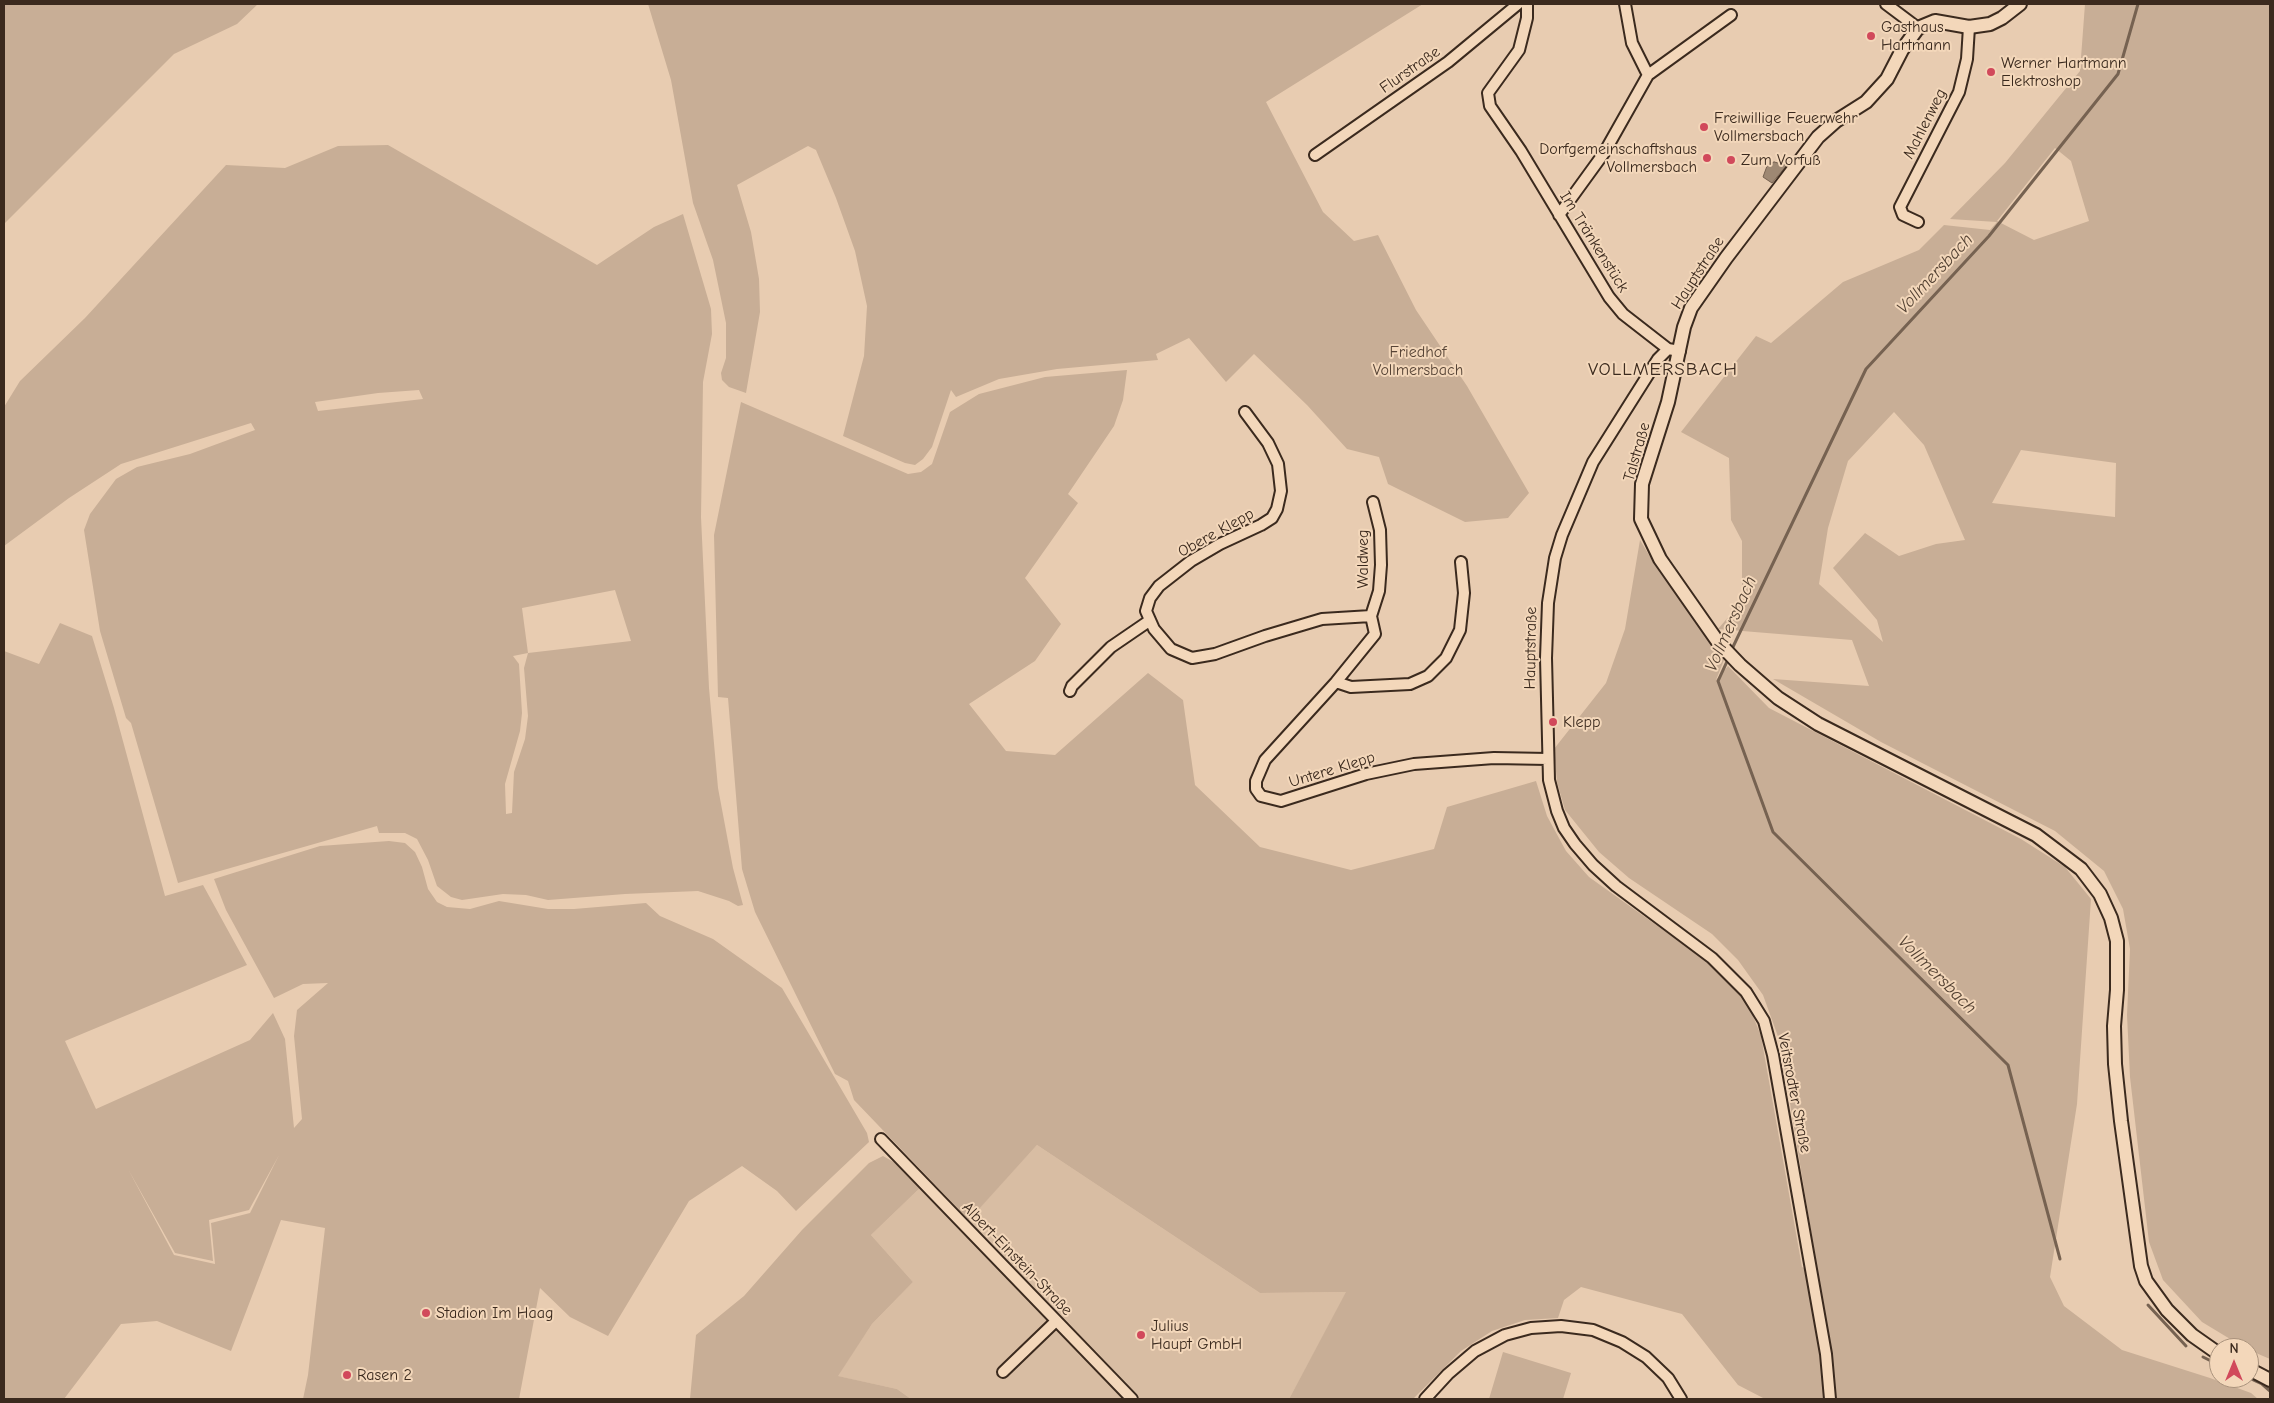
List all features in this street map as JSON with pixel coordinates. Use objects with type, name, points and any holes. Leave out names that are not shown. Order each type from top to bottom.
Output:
[{"type":"main road","points":[[1918,28],[1935,21],[1969,27],[1990,24],[2002,18],[2020,4]]},
{"type":"main road","name":"Hauptstraße","points":[[1674,350],[1691,308],[1726,258],[1818,137],[1836,121],[1866,102],[1887,79],[1902,50],[1918,28]]},
{"type":"main road","name":"Talstraße","points":[[1674,350],[1660,431],[1642,484],[1641,519],[1660,560],[1718,642],[1740,666],[1778,698],[1818,724],[2036,836],[2081,869],[2100,894],[2111,918],[2117,941],[2118,966],[2114,1026],[2115,1064],[2120,1121],[2141,1266],[2146,1280],[2167,1310],[2192,1335],[2209,1347]]},
{"type":"street","name":"Flurstraße","points":[[1315,156],[1448,62],[1518,4]]},
{"type":"street","name":"Im Tränkenstück","points":[[1527,4],[1527,18],[1519,50],[1488,93],[1490,106],[1521,151],[1609,297],[1623,314],[1674,350]]},
{"type":"street","points":[[1625,4],[1632,43],[1648,75]]},
{"type":"street","points":[[1886,4],[1918,28]]},
{"type":"street","points":[[1559,215],[1604,153],[1621,119],[1648,75],[1731,16]]},
{"type":"street","name":"Mahlenweg","points":[[1918,222],[1903,215],[1900,207],[1959,92],[1967,59],[1969,27]]},
{"type":"street","name":"Hauptstraße","points":[[1548,759],[1546,649],[1548,603],[1555,558],[1562,535],[1593,462],[1640,384],[1658,359],[1674,350]]},
{"type":"street","name":"Obere Klepp","points":[[1149,620],[1146,611],[1150,598],[1159,586],[1205,552],[1272,518],[1277,509],[1281,491],[1278,464],[1260,430],[1245,412]]},
{"type":"street","name":"Waldweg","points":[[1371,616],[1379,591],[1381,565],[1380,530],[1373,502]]},
{"type":"street","points":[[1336,682],[1351,687],[1410,684],[1428,676],[1446,658],[1460,630],[1464,594],[1461,562]]},
{"type":"street","points":[[1070,691],[1072,686],[1111,647],[1149,620],[1171,649],[1192,658],[1215,654],[1265,636],[1322,619],[1371,616]]},
{"type":"street","name":"Untere Klepp","points":[[1371,616],[1375,634],[1336,682],[1265,760],[1256,781],[1256,789],[1261,796],[1281,801],[1366,774],[1414,764],[1470,759],[1548,759]]},
{"type":"street","name":"Veitsrodter Straße","points":[[1548,759],[1549,780],[1557,811],[1564,828],[1575,844],[1593,865],[1616,886],[1712,958],[1746,992],[1764,1021],[1773,1055],[1824,1344],[1830,1399]]},
{"type":"street","name":"Albert-Einstein-Straße","points":[[882,1139],[1132,1399]]},
{"type":"street","points":[[1003,1372],[1056,1321]]},
{"type":"street","points":[[1425,1399],[1448,1374],[1475,1351],[1504,1336],[1531,1328],[1561,1326],[1593,1330],[1622,1342],[1646,1357],[1668,1378],[1682,1399]]},
{"type":"shaded area","points":[[1774,162],[1787,165],[1772,183],[1763,177],[1767,166]]},
{"type":"shaded area","points":[[1037,1145],[1260,1293],[1347,1292],[1289,1399],[911,1399],[897,1389],[837,1376],[872,1324],[913,1282],[871,1235],[922,1186],[969,1219]]},
{"type":"green space","points":[[4,4],[258,4],[237,24],[174,54],[4,224]]},
{"type":"green space","name":"Friedhof Vollmersbach","points":[[648,4],[1423,4],[1266,102],[1323,212],[1354,241],[1378,235],[1416,310],[1467,386],[1529,493],[1508,518],[1465,522],[1388,484],[1379,457],[1347,449],[1307,405],[1254,354],[1226,382],[1189,338],[1156,354],[1158,360],[1057,369],[999,379],[956,397],[951,390],[932,447],[923,459],[915,465],[905,463],[843,436],[864,356],[867,306],[855,251],[836,198],[816,150],[808,146],[737,185],[751,232],[759,279],[760,312],[746,393],[729,387],[722,380],[721,373],[726,358],[726,323],[713,260],[693,203],[671,80]]},
{"type":"green space","points":[[2085,4],[2270,4],[2270,1359],[2259,1354],[2259,1338],[2228,1338],[2202,1322],[2163,1280],[2149,1242],[2130,1077],[2127,1015],[2130,949],[2123,909],[2104,871],[2055,831],[1881,742],[1773,679],[1869,686],[1852,640],[1718,629],[1742,601],[1742,541],[1731,520],[1729,458],[1681,432],[1756,336],[1771,343],[1843,282],[1919,250],[1944,225],[1990,230],[1997,222],[1950,219],[2005,163],[2080,71]],"holes":[[[2055,148],[2071,161],[2089,221],[2034,240],[1997,221]],[[1894,412],[1924,445],[1965,540],[1936,544],[1899,556],[1865,533],[1833,568],[1877,620],[1883,642],[1819,584],[1828,528],[1848,461]],[[2021,450],[2116,463],[2115,517],[1992,503]]]},
{"type":"green space","points":[[388,145],[597,265],[654,227],[683,214],[711,309],[712,334],[703,382],[701,517],[709,688],[718,788],[733,868],[743,905],[738,906],[729,901],[698,891],[548,900],[526,895],[503,894],[462,900],[451,897],[437,886],[428,860],[417,839],[405,833],[379,833],[377,826],[178,883],[131,723],[126,718],[100,631],[84,530],[90,514],[116,479],[137,467],[190,454],[255,430],[251,423],[121,464],[69,498],[4,546],[4,407],[20,381],[85,318],[226,165],[285,168],[338,146]],"holes":[[[419,390],[423,399],[318,411],[315,402],[378,393]],[[615,590],[631,641],[528,653],[522,608]],[[528,653],[524,668],[528,716],[525,739],[514,772],[512,813],[506,814],[505,784],[520,731],[522,713],[519,664],[513,656]]]},
{"type":"green space","points":[[1127,370],[1123,400],[1114,426],[1068,494],[1078,503],[1025,578],[1061,624],[1035,661],[969,704],[1006,751],[1055,755],[1148,673],[1183,700],[1195,785],[1260,847],[1351,870],[1434,849],[1447,807],[1536,781],[1547,816],[1566,851],[1589,877],[1708,962],[1741,996],[1751,1011],[1761,1036],[1802,1267],[1818,1274],[1780,1042],[1763,995],[1738,960],[1712,934],[1629,878],[1599,852],[1565,810],[1557,782],[1554,749],[1606,683],[1625,629],[1640,540],[1658,570],[1724,660],[1716,680],[1728,666],[1769,708],[2021,839],[2065,867],[2091,899],[2077,1104],[2050,1277],[2064,1306],[2122,1350],[2209,1378],[2209,1388],[2237,1388],[2251,1393],[2258,1399],[1765,1399],[1738,1385],[1682,1314],[1581,1287],[1564,1300],[1558,1318],[1525,1320],[1492,1331],[1461,1351],[1413,1399],[1289,1399],[1346,1292],[1260,1293],[1037,1145],[969,1220],[854,1100],[848,1081],[835,1074],[755,912],[742,869],[728,698],[718,697],[714,535],[741,402],[908,474],[921,472],[932,464],[950,412],[979,394],[1045,377]]},
{"type":"green space","points":[[60,623],[92,636],[114,708],[165,896],[203,885],[247,965],[65,1041],[96,1109],[250,1040],[273,1013],[285,1039],[294,1128],[302,1119],[294,1036],[297,1010],[328,983],[303,984],[274,998],[226,910],[214,879],[320,846],[389,841],[405,843],[415,852],[422,867],[428,889],[437,902],[447,907],[470,909],[499,901],[548,909],[574,909],[646,903],[660,916],[713,939],[782,988],[867,1133],[869,1142],[796,1211],[777,1191],[742,1166],[689,1201],[608,1336],[570,1317],[540,1288],[519,1399],[303,1399],[308,1375],[325,1228],[281,1220],[231,1351],[157,1321],[121,1324],[64,1399],[4,1399],[4,651],[39,664]],"holes":[[[279,1155],[250,1213],[211,1223],[215,1264],[174,1255],[128,1169],[175,1253],[213,1261],[209,1220],[249,1210]]]},
{"type":"green space","points":[[883,1156],[899,1165],[922,1186],[871,1235],[913,1282],[872,1324],[838,1376],[897,1389],[911,1399],[690,1399],[696,1335],[744,1296],[802,1230],[869,1163]]},
{"type":"green space","points":[[1503,1352],[1571,1373],[1563,1399],[1489,1399]]},
{"type":"waterway","name":"Vollmersbach","points":[[1731,651],[1866,369],[1989,236],[2118,74],[2138,4]]},
{"type":"waterway","name":"Vollmersbach","points":[[1729,657],[1718,681],[1773,832],[2008,1065],[2060,1259]]},
{"type":"waterway","name":"Vollmersbach","points":[[2148,1305],[2186,1346]]},
{"type":"waterway","name":"Vollmersbach","points":[[2203,1357],[2209,1360]]},
{"type":"waterway","name":"Vollmersbach","points":[[2259,1383],[2270,1391]]},
{"type":"place","name":"Gasthaus Hartmann","points":[[1871,36]]},
{"type":"place","name":"Werner Hartmann Elektroshop","points":[[1991,72]]},
{"type":"place","name":"Freiwillige Feuerwehr Vollmersbach","points":[[1704,127]]},
{"type":"place","name":"Dorfgemeinschaftshaus Vollmersbach","points":[[1707,158]]},
{"type":"place","name":"Zum Vorfuß","points":[[1731,160]]},
{"type":"place","name":"Klepp","points":[[1553,722]]},
{"type":"place","name":"Stadion Im Haag","points":[[426,1313]]},
{"type":"place","name":"Julius Haupt GmbH","points":[[1141,1335]]},
{"type":"place","name":"Rasen 2","points":[[347,1375]]},
{"type":"district","name":"VOLLMERSBACH","points":[[1663,370]]}]
